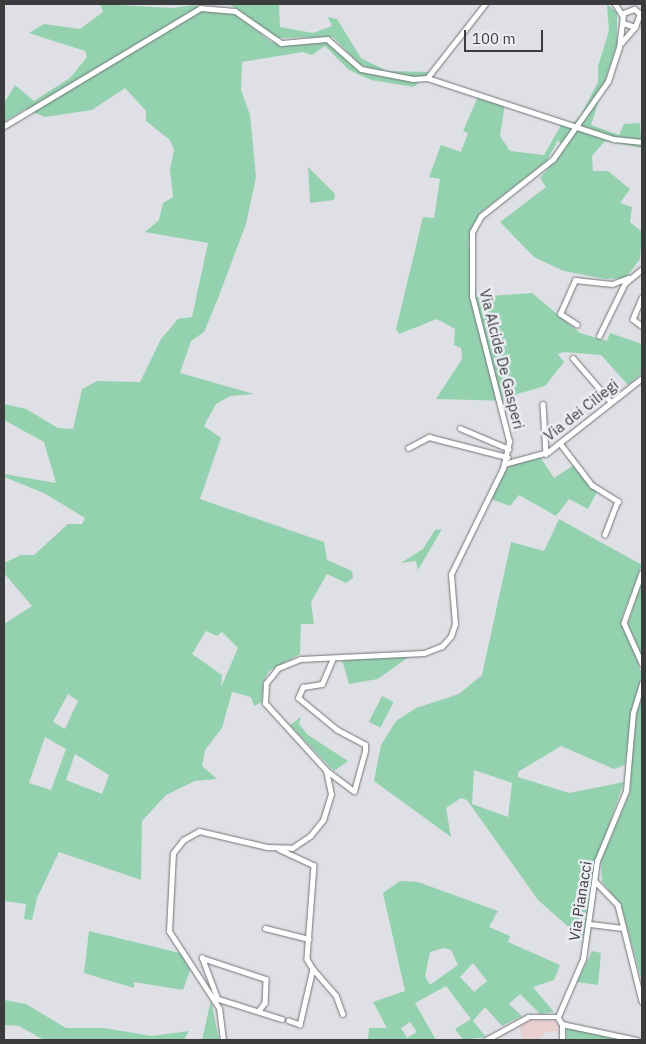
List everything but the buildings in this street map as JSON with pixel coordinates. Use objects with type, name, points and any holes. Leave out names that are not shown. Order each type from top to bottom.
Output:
[{"type":"street","points":[[194,4],[200,8],[235,11],[281,43],[333,41],[353,64],[370,72],[427,78],[628,143],[642,142]]},
{"type":"street","points":[[427,78],[485,4]]},
{"type":"street","points":[[616,4],[622,15],[628,9],[639,13]]},
{"type":"street","points":[[628,4],[639,13]]},
{"type":"street","points":[[4,126],[200,8]]},
{"type":"street","points":[[622,22],[638,25],[639,13]]},
{"type":"street","name":"Via Alcide De Gasperi","points":[[326,770],[270,713],[264,692],[270,676],[283,664],[333,658],[424,653],[448,640],[455,624],[451,574],[504,464],[508,449],[508,427],[472,296],[472,232],[480,216],[544,169],[602,92],[619,48],[622,15]]},
{"type":"street","name":"Via Alcide De Gasperi","points":[[619,48],[638,25]]},
{"type":"street","points":[[577,325],[560,314],[575,280],[612,284],[628,278],[642,269]]},
{"type":"street","points":[[599,336],[628,278]]},
{"type":"street","points":[[642,298],[633,319],[642,326]]},
{"type":"street","points":[[573,358],[611,402]]},
{"type":"street","name":"Via dei Ciliegi","points":[[504,464],[546,454],[642,378]]},
{"type":"street","points":[[543,404],[546,454]]},
{"type":"street","points":[[460,428],[508,449]]},
{"type":"street","points":[[408,448],[429,437],[492,456],[507,457]]},
{"type":"street","points":[[492,456],[497,444]]},
{"type":"street","points":[[560,444],[592,484],[618,501],[605,535]]},
{"type":"street","points":[[642,573],[624,623],[642,663]]},
{"type":"street","points":[[326,770],[354,791],[365,751],[365,745],[336,730],[298,698],[303,687],[322,684],[333,658]]},
{"type":"street","name":"Via Pianacci","points":[[558,1017],[583,959],[590,924],[597,861],[626,791],[633,713],[642,683]]},
{"type":"street","points":[[279,849],[300,844],[321,824],[331,798],[326,770]]},
{"type":"street","points":[[282,1019],[214,998],[169,931],[173,854],[183,840],[199,832],[279,849],[314,865],[307,959],[313,969],[336,995],[344,1014]]},
{"type":"street","points":[[596,881],[618,905],[642,1001]]},
{"type":"street","points":[[590,924],[623,928]]},
{"type":"street","points":[[265,928],[309,939]]},
{"type":"street","points":[[223,1040],[224,1020],[214,998],[202,958],[266,979],[265,1003],[259,1011]]},
{"type":"street","points":[[289,1021],[300,1025],[313,969]]},
{"type":"street","points":[[487,1040],[528,1017],[558,1017],[562,1024],[562,1040]]},
{"type":"street","points":[[562,1024],[637,1040]]},
{"type":"shaded area","points":[[531,1020],[555,1021],[560,1031],[547,1032],[538,1040],[523,1040],[519,1024]]},
{"type":"green space","points":[[100,4],[172,8],[193,5],[233,12],[270,41],[283,46],[327,40],[361,71],[379,73],[359,64],[333,37],[278,38],[229,4],[279,4],[280,27],[313,33],[332,26],[328,17],[337,19],[361,58],[387,71],[429,72],[414,87],[371,80],[349,70],[325,46],[312,55],[303,52],[242,62],[241,90],[250,115],[256,177],[246,224],[217,301],[204,332],[191,341],[180,373],[254,394],[230,396],[216,404],[204,426],[221,438],[200,499],[324,542],[327,560],[352,571],[353,578],[346,583],[327,574],[311,602],[314,624],[301,624],[300,654],[269,671],[263,683],[262,702],[254,706],[251,697],[232,692],[222,728],[205,750],[202,766],[217,779],[195,781],[166,795],[142,821],[141,880],[59,852],[37,898],[32,920],[24,919],[26,904],[4,901],[4,624],[32,606],[4,573],[4,563],[21,555],[34,555],[68,524],[82,524],[85,518],[44,493],[4,477],[4,474],[56,483],[44,442],[4,420],[4,404],[26,409],[58,428],[73,429],[82,389],[97,381],[140,382],[161,339],[178,319],[192,317],[208,243],[145,232],[159,220],[163,203],[173,197],[170,169],[174,150],[170,140],[146,121],[146,111],[125,88],[92,110],[45,117],[25,109],[4,122],[4,103],[15,85],[34,101],[70,78],[87,57],[85,51],[29,33],[44,24],[80,29],[103,12]],"holes":[[[206,631],[217,636],[222,632],[238,648],[221,687],[222,675],[192,654]],[[68,694],[78,701],[65,729],[53,722]],[[45,737],[66,749],[51,790],[29,783]],[[75,754],[109,775],[102,794],[66,780]]]},
{"type":"green space","points":[[607,4],[617,13],[617,44],[591,125],[619,135],[624,124],[640,123],[642,148],[605,141],[592,156],[593,171],[608,171],[630,189],[620,203],[632,207],[630,222],[642,232],[640,259],[626,278],[605,279],[564,271],[534,257],[500,222],[546,187],[540,178],[565,149],[558,140],[546,162],[480,213],[468,246],[473,251],[476,297],[532,293],[580,333],[607,341],[610,333],[642,344],[642,373],[628,385],[601,355],[563,352],[558,354],[564,362],[545,386],[517,394],[511,401],[436,399],[462,359],[461,348],[454,345],[455,329],[437,319],[399,334],[396,329],[423,217],[434,218],[440,179],[429,177],[441,145],[461,152],[468,133],[463,131],[479,94],[505,104],[500,136],[510,151],[544,155],[561,125],[574,123],[581,115],[598,82],[598,66],[609,31]]},
{"type":"green space","points":[[308,167],[335,194],[334,200],[310,203]]},
{"type":"green space","points":[[539,455],[554,478],[574,465],[598,490],[588,509],[569,499],[556,516],[519,495],[510,506],[491,499],[511,461]]},
{"type":"green space","points":[[559,519],[642,565],[622,617],[642,674],[631,715],[625,765],[614,769],[561,746],[518,772],[518,777],[569,793],[624,782],[599,854],[586,936],[581,938],[538,900],[467,800],[461,798],[446,808],[451,837],[374,781],[381,745],[396,721],[416,708],[459,694],[482,675],[511,542],[544,551]],"holes":[[[474,770],[512,783],[508,817],[472,804]]]},
{"type":"green space","points":[[442,529],[418,570],[416,561],[401,563],[423,549],[435,530]]},
{"type":"green space","points":[[642,579],[642,657],[628,624]]},
{"type":"green space","points":[[410,656],[378,679],[349,684],[342,660]]},
{"type":"green space","points":[[642,686],[642,981],[621,905],[602,882],[601,861],[630,792],[635,712]]},
{"type":"green space","points":[[382,696],[394,702],[380,728],[369,722]]},
{"type":"green space","points":[[301,717],[299,724],[308,735],[348,761],[334,771],[290,725]]},
{"type":"green space","points":[[400,881],[418,882],[498,911],[489,927],[510,936],[508,942],[560,965],[554,980],[533,987],[554,1012],[540,1014],[520,994],[509,1004],[522,1016],[502,1026],[485,1007],[473,1021],[486,1037],[463,1040],[455,1029],[471,1019],[446,986],[415,1003],[436,1040],[368,1040],[369,1028],[387,1028],[373,1002],[405,991],[383,893]],"holes":[[[444,948],[451,950],[458,965],[430,985],[425,976],[430,952]],[[473,963],[487,981],[474,992],[460,977]],[[410,1022],[417,1032],[407,1038],[401,1028]]]},
{"type":"green space","points":[[89,931],[180,953],[190,970],[183,990],[134,982],[134,988],[84,973]]},
{"type":"green space","points":[[592,951],[601,953],[598,985],[577,982]]},
{"type":"green space","points":[[4,1000],[26,1004],[66,1028],[104,1028],[152,1036],[189,1031],[184,1040],[44,1040],[19,1026],[4,1025]]},
{"type":"green space","points":[[211,1000],[219,1040],[202,1040]]},
{"type":"green space","points":[[567,1028],[629,1040],[566,1040]]}]
